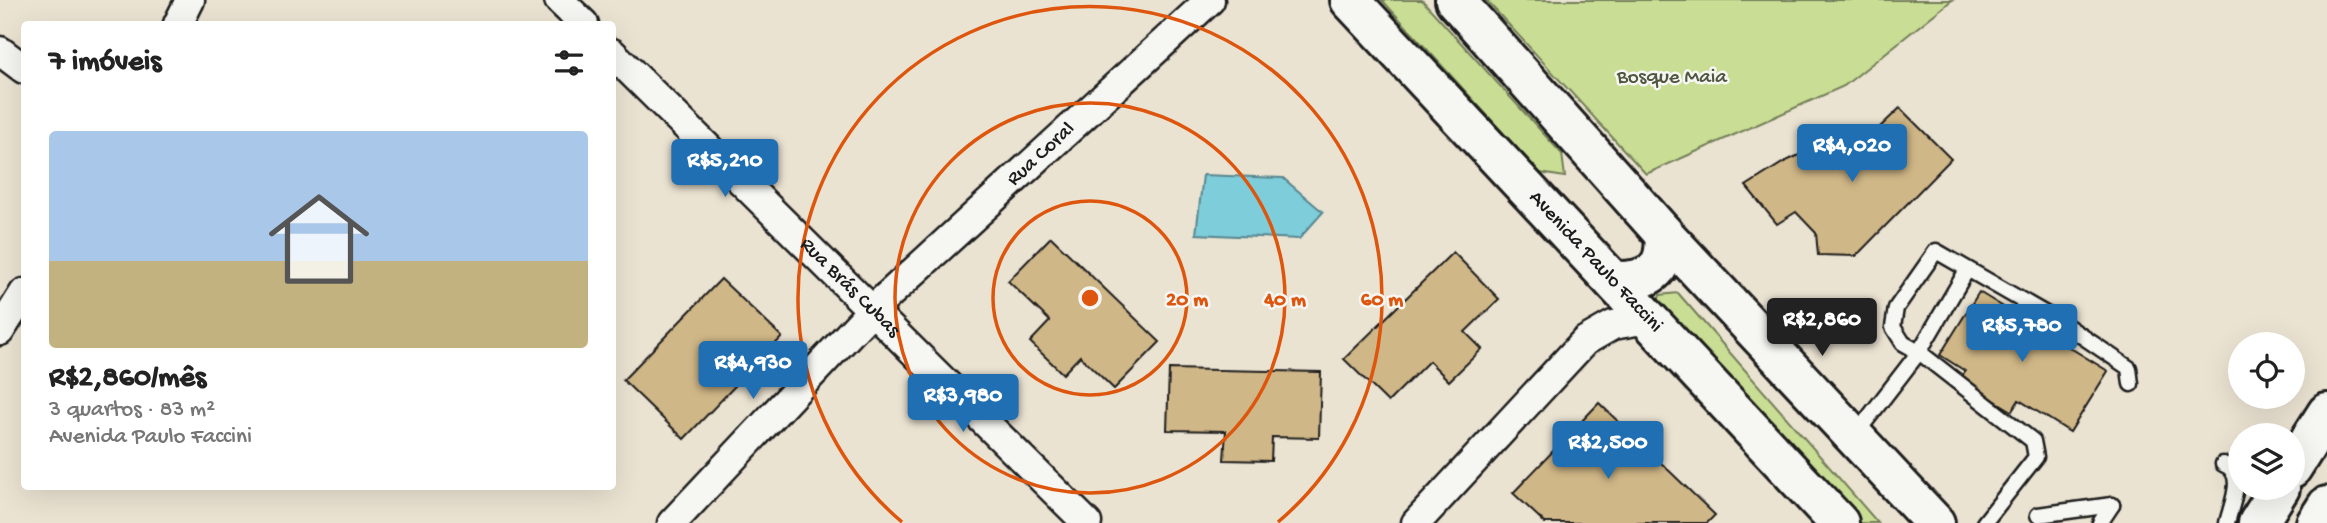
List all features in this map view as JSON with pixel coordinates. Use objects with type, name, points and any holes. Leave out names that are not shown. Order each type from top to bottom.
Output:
[{"type":"main road","name":"Avenida Paulo Faccini","points":[[1350,0],[1839,523]]},
{"type":"main road","points":[[1455,0],[1664,234],[1936,523]]},
{"type":"main road","points":[[1614,281],[1633,281],[1648,276],[1660,266],[1666,250],[1664,234]]},
{"type":"main road","points":[[2305,448],[2327,413]]},
{"type":"main road","points":[[2258,523],[2272,500]]},
{"type":"main road","points":[[2316,523],[2327,506]]},
{"type":"street","points":[[180,21],[190,0]]},
{"type":"street","points":[[559,0],[581,21]]},
{"type":"street","name":"Rua Coral","points":[[672,523],[872,310],[1210,0]]},
{"type":"street","points":[[0,51],[21,67]]},
{"type":"street","name":"Rua Brás Cubas","points":[[616,57],[1087,523]]},
{"type":"street","points":[[0,331],[21,298]]},
{"type":"street","points":[[1416,523],[1585,341],[1613,325],[1648,319]]},
{"type":"lane","points":[[1984,523],[2036,457],[2034,440],[1919,352],[1903,343],[1892,327],[1896,308],[1936,251],[2070,328],[2129,368],[2131,384]]},
{"type":"lane","points":[[1854,436],[1919,352],[1967,270]]},
{"type":"lane","points":[[2223,464],[2231,466],[2236,472],[2237,481],[2227,523]]},
{"type":"lane","points":[[2038,515],[2112,505],[2100,523]]},
{"type":"green space","points":[[1382,0],[1422,0],[1562,154],[1565,177],[1540,173]]},
{"type":"green space","name":"Bosque Maia","points":[[1486,0],[1952,0],[1844,86],[1646,174]]},
{"type":"green space","points":[[1678,293],[1878,523],[1841,523],[1655,314],[1660,295]]},
{"type":"water","points":[[1203,175],[1283,178],[1323,212],[1299,239],[1196,234]]},
{"type":"building","points":[[1900,108],[1951,159],[1856,256],[1818,255],[1816,233],[1796,212],[1777,224],[1746,186],[1784,162],[1843,135],[1858,148]]},
{"type":"building","points":[[1051,237],[1160,342],[1114,389],[1080,356],[1063,374],[1030,342],[1050,321],[1008,281]]},
{"type":"building","points":[[1453,252],[1499,299],[1465,332],[1482,349],[1449,381],[1429,361],[1388,402],[1344,359]]},
{"type":"building","points":[[721,279],[782,337],[684,439],[623,380]]},
{"type":"building","points":[[1979,292],[2108,371],[2070,432],[2019,400],[2012,411],[1960,379],[1965,371],[1940,355]]},
{"type":"building","points":[[1169,369],[1321,372],[1319,438],[1272,437],[1271,461],[1224,460],[1226,431],[1167,430]]},
{"type":"building","points":[[1599,403],[1715,515],[1707,523],[1545,523],[1513,493]]}]
